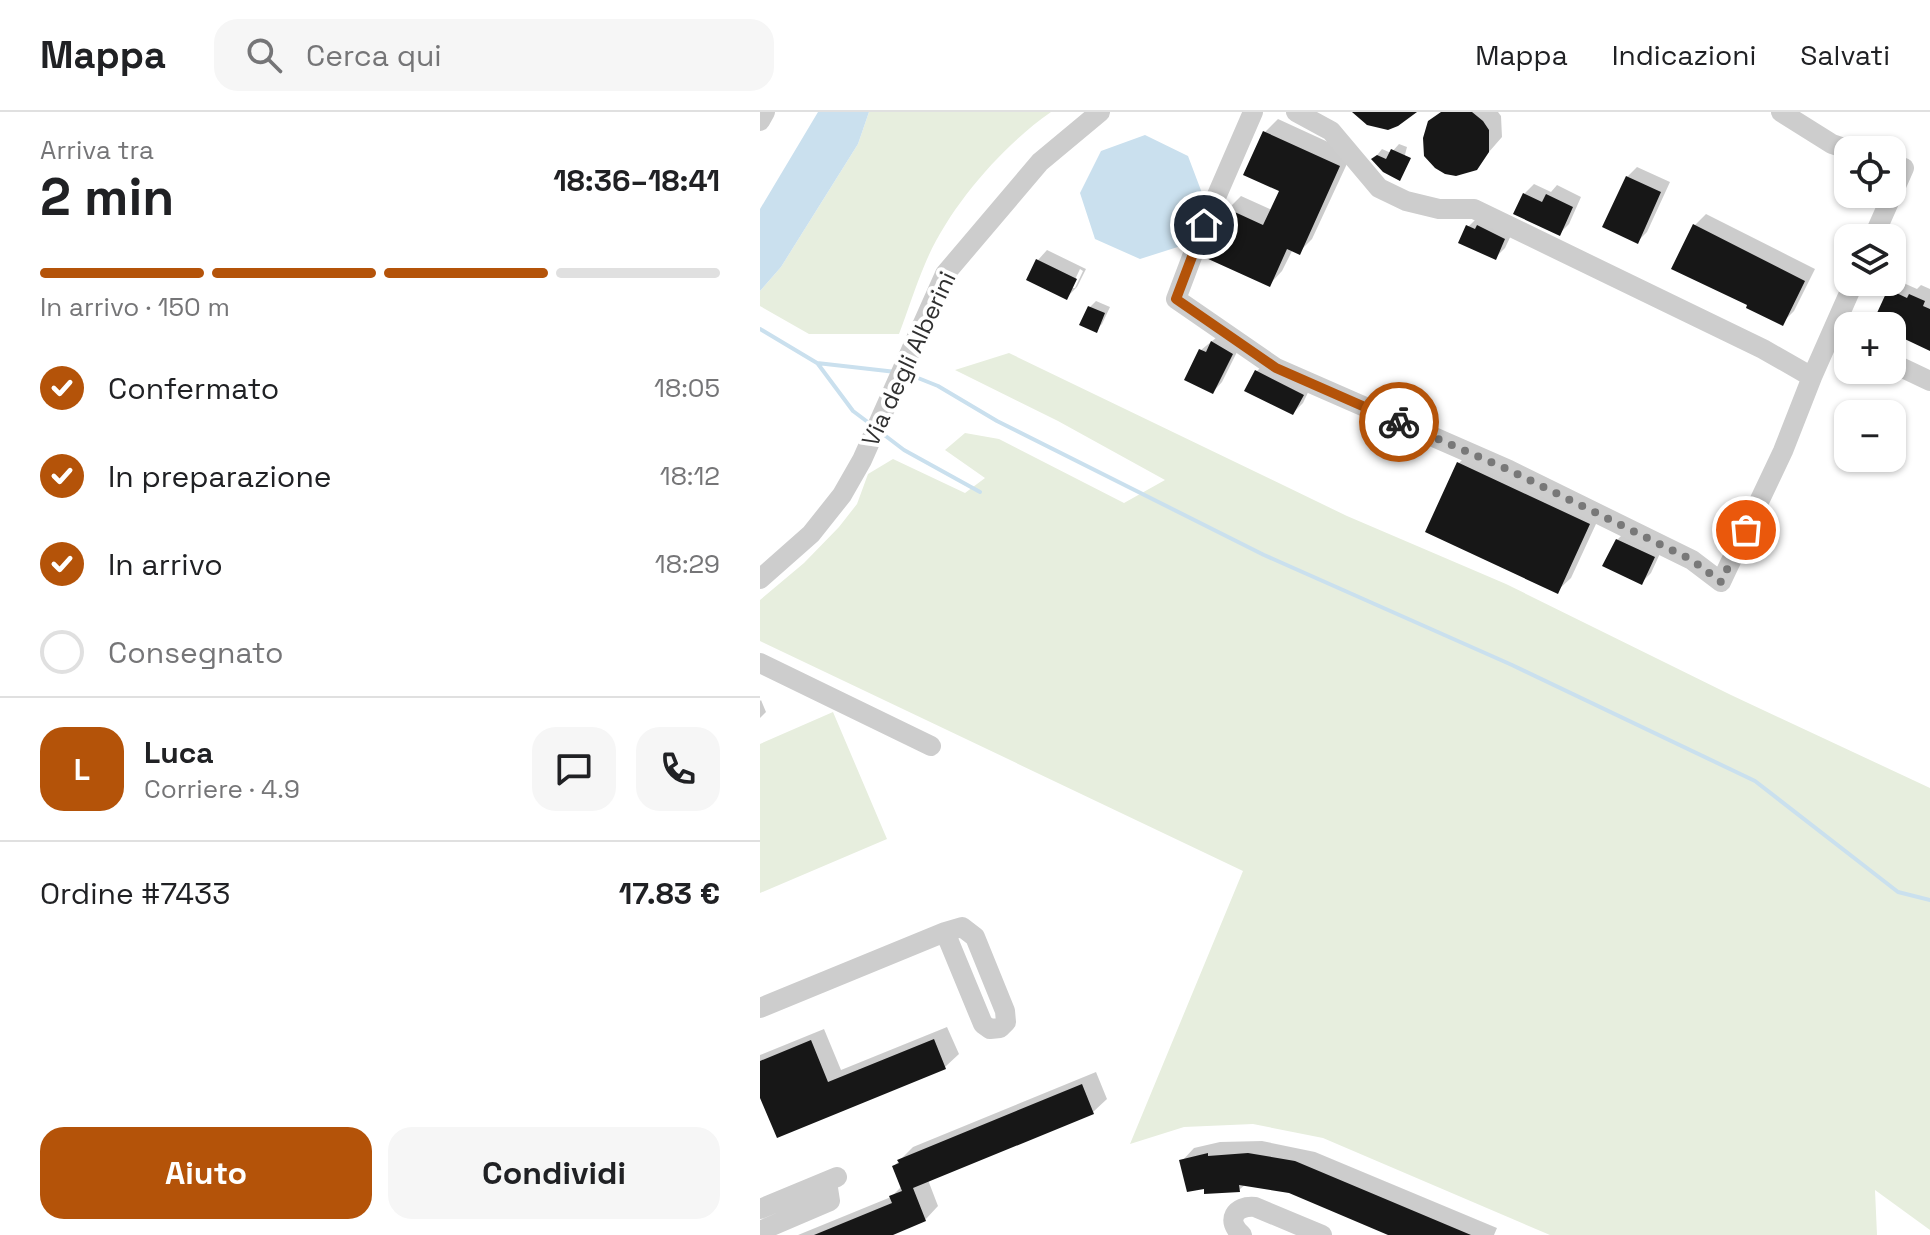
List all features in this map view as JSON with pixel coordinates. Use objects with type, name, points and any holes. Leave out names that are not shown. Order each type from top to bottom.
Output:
[{"type":"street","points":[[760,121],[765,112]]},
{"type":"street","name":"Via degli Alberini","points":[[760,579],[798,547],[842,495],[862,460],[945,274],[1040,162],[1100,112]]},
{"type":"street","points":[[1253,112],[1176,299],[1276,368],[1509,470],[1692,560],[1721,582],[1783,451],[1812,377],[1834,347]]},
{"type":"street","points":[[1296,112],[1331,131],[1379,188],[1406,201],[1439,209],[1474,209],[1763,349],[1812,377]]},
{"type":"street","points":[[1781,112],[1834,145]]},
{"type":"street","points":[[1906,370],[1930,381]]},
{"type":"street","points":[[760,663],[931,746]]},
{"type":"street","points":[[760,1008],[945,932],[962,927],[974,935],[1005,1011],[1006,1022],[1000,1028],[990,1029],[983,1024],[945,932]]},
{"type":"street","points":[[760,1209],[832,1180],[830,1201],[760,1231]]},
{"type":"street","points":[[1242,1235],[1235,1229],[1233,1218],[1236,1211],[1245,1206],[1255,1207],[1322,1235]]},
{"type":"green space","points":[[869,112],[1051,112],[1014,142],[962,200],[925,264],[899,334],[809,334],[760,306],[760,291],[781,267],[858,144]]},
{"type":"green space","points":[[1009,353],[1347,516],[1506,584],[1731,695],[1930,788],[1930,1230],[1875,1190],[1877,1235],[1550,1235],[1323,1138],[1253,1124],[1184,1127],[1130,1144],[1243,871],[760,641],[760,600],[804,563],[839,527],[857,504],[868,474],[893,459],[965,493],[985,478],[945,450],[965,433],[999,439],[1124,503],[1165,480],[1058,421],[955,370]]},
{"type":"green space","points":[[833,712],[887,839],[760,893],[760,744]]},
{"type":"water","points":[[818,112],[869,112],[858,144],[781,267],[760,291],[760,209]]},
{"type":"water","points":[[1145,135],[1188,156],[1205,201],[1184,245],[1140,259],[1095,239],[1080,193],[1101,151]]},
{"type":"building","points":[[1352,112],[1417,112],[1388,130],[1367,125]]},
{"type":"building","points":[[1441,112],[1472,112],[1489,130],[1489,152],[1477,170],[1456,176],[1445,174],[1424,156],[1423,138],[1428,121]]},
{"type":"building","points":[[1263,131],[1340,166],[1300,255],[1287,249],[1270,287],[1206,258],[1226,208],[1263,225],[1279,191],[1243,175]]},
{"type":"building","points":[[1391,149],[1411,158],[1400,181],[1383,172],[1371,159],[1377,155],[1386,159]]},
{"type":"building","points":[[1626,176],[1661,192],[1638,244],[1602,227]]},
{"type":"building","points":[[1523,193],[1542,202],[1546,194],[1573,207],[1560,236],[1513,214]]},
{"type":"building","points":[[1693,224],[1805,281],[1783,326],[1671,269]]},
{"type":"building","points":[[1466,225],[1475,229],[1477,225],[1505,239],[1496,260],[1458,243]]},
{"type":"building","points":[[1036,259],[1077,279],[1067,300],[1026,280]]},
{"type":"building","points":[[1909,294],[1925,301],[1923,306],[1930,309],[1930,351],[1906,340],[1906,312],[1877,312],[1885,296],[1907,298]]},
{"type":"building","points":[[1088,306],[1105,313],[1097,333],[1079,325]]},
{"type":"building","points":[[1211,341],[1233,354],[1213,394],[1184,380],[1199,349],[1206,352]]},
{"type":"building","points":[[1255,370],[1304,395],[1293,415],[1244,391]]},
{"type":"building","points":[[1457,462],[1590,524],[1558,594],[1425,532]]},
{"type":"building","points":[[1616,539],[1655,557],[1642,585],[1602,566]]},
{"type":"building","points":[[934,1039],[946,1069],[777,1138],[760,1098],[760,1061],[811,1040],[828,1082]]},
{"type":"building","points":[[1082,1084],[1094,1114],[913,1188],[926,1221],[893,1235],[814,1235],[892,1203],[889,1196],[902,1191],[892,1166],[899,1163],[897,1160]]},
{"type":"building","points":[[1208,1153],[1208,1156],[1248,1153],[1295,1161],[1471,1235],[1388,1235],[1289,1193],[1239,1185],[1240,1192],[1204,1194],[1204,1189],[1187,1192],[1179,1160]]},
{"type":"waterway","points":[[760,329],[817,363],[896,372]]},
{"type":"waterway","points":[[818,364],[853,411],[869,423]]},
{"type":"waterway","points":[[908,374],[938,386],[997,421],[1264,555],[1512,665],[1755,781],[1898,892],[1930,900]]},
{"type":"waterway","points":[[883,434],[904,450],[980,492]]},
{"type":"way so far","points":[[1399,422],[1509,470],[1692,560],[1721,582],[1746,530]]},
{"type":"route","points":[[1204,225],[1176,299],[1276,368],[1399,422]]}]
